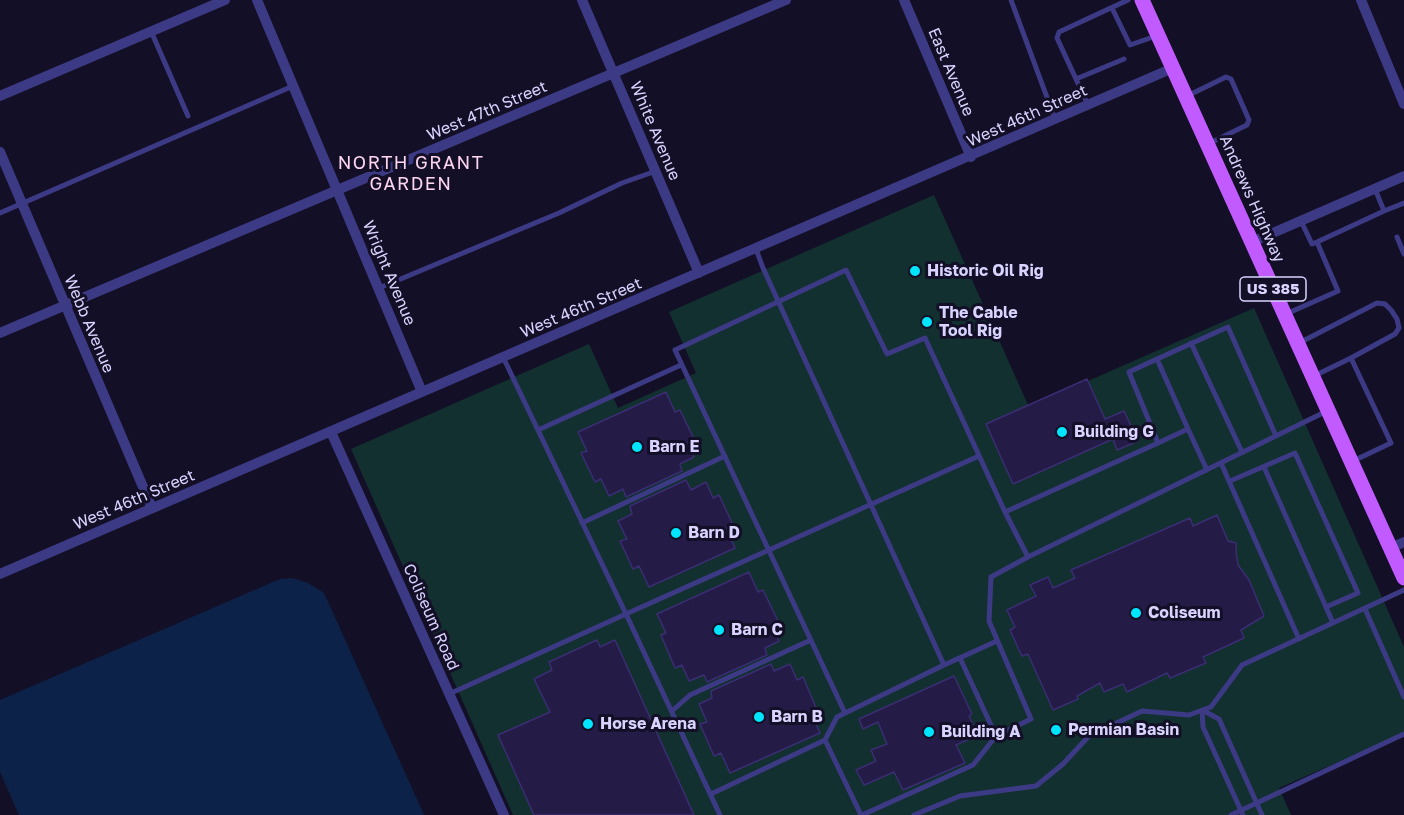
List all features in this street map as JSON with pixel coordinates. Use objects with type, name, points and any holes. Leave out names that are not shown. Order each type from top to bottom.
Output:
[{"type":"main road","name":"Andrews Highway","points":[[1142,0],[1351,462],[1397,545],[1404,578]]},
{"type":"street","points":[[0,96],[225,0]]},
{"type":"street","name":"Wright Avenue","points":[[257,0],[422,392]]},
{"type":"street","name":"White Avenue","points":[[582,0],[699,273]]},
{"type":"street","name":"West 47th Street","points":[[0,333],[786,0]]},
{"type":"street","name":"East Avenue","points":[[904,0],[971,157]]},
{"type":"street","points":[[1361,0],[1404,104]]},
{"type":"street","name":"West 46th Street","points":[[0,574],[1173,68]]},
{"type":"street","name":"Webb Avenue","points":[[0,152],[152,508]]},
{"type":"street","points":[[1252,242],[1404,176]]},
{"type":"street","name":"Coliseum Road","points":[[330,432],[504,815]]},
{"type":"lane","points":[[1011,0],[1055,120]]},
{"type":"lane","points":[[1088,105],[1057,38],[1059,32],[1128,0]]},
{"type":"lane","points":[[1112,8],[1130,45],[1158,36]]},
{"type":"lane","points":[[151,31],[188,116]]},
{"type":"lane","points":[[1076,79],[1124,59]]},
{"type":"lane","points":[[1185,96],[1226,77],[1231,79],[1249,120],[1247,125],[1207,145]]},
{"type":"lane","points":[[0,213],[294,86]]},
{"type":"lane","points":[[379,288],[559,213],[622,183],[656,171]]},
{"type":"lane","points":[[1374,189],[1384,211]]},
{"type":"lane","points":[[1300,221],[1312,244],[1404,203]]},
{"type":"lane","points":[[1397,237],[1404,254]]},
{"type":"lane","points":[[1285,315],[1338,291],[1317,242]]},
{"type":"lane","points":[[756,249],[944,665]]},
{"type":"lane","points":[[845,713],[675,350],[846,270],[887,354],[926,338],[1005,512],[1028,557]]},
{"type":"lane","points":[[1298,343],[1377,303],[1385,304],[1397,319],[1399,328],[1395,334],[1313,377]]},
{"type":"lane","points":[[1158,443],[1129,372],[1228,327],[1276,436]]},
{"type":"lane","points":[[1191,344],[1242,452]]},
{"type":"lane","points":[[503,357],[720,815]]},
{"type":"lane","points":[[1351,358],[1390,443],[1351,462]]},
{"type":"lane","points":[[1157,359],[1207,470]]},
{"type":"lane","points":[[538,430],[681,365]]},
{"type":"lane","points":[[825,740],[861,815],[973,765],[996,736],[1031,719],[989,621],[992,577],[1028,557],[1328,411]]},
{"type":"lane","points":[[1005,512],[1188,429]]},
{"type":"lane","points":[[1230,481],[1295,453],[1358,593],[1326,607]]},
{"type":"lane","points":[[582,523],[724,456]]},
{"type":"lane","points":[[449,694],[980,456]]},
{"type":"lane","points":[[1221,462],[1299,639]]},
{"type":"lane","points":[[1263,466],[1333,623]]},
{"type":"lane","points":[[914,815],[960,796],[1036,786],[1063,764],[1089,736],[1142,711],[1189,715],[1211,707],[1242,665],[1404,590]]},
{"type":"lane","points":[[1365,609],[1404,697]]},
{"type":"lane","points":[[672,711],[690,695],[811,640]]},
{"type":"lane","points":[[711,794],[825,740],[837,717],[997,641]]},
{"type":"lane","points":[[960,658],[996,736]]},
{"type":"lane","points":[[1202,710],[1219,719],[1262,815]]},
{"type":"lane","points":[[1202,710],[1203,727],[1242,813]]},
{"type":"lane","points":[[1231,815],[1242,813],[1404,735]]},
{"type":"green space","points":[[934,195],[1029,407],[1254,308],[1404,647],[1404,733],[1279,788],[1291,815],[513,815],[351,449],[589,344],[618,408],[696,373],[669,312]]},
{"type":"water","points":[[292,578],[308,583],[324,593],[424,815],[19,815],[0,772],[0,700],[280,579]]},
{"type":"building","name":"Building G","points":[[1087,379],[1105,419],[1124,411],[1138,441],[1117,450],[1113,439],[1013,484],[986,424]]},
{"type":"building","name":"Barn E","points":[[666,392],[675,412],[680,410],[694,439],[687,442],[694,457],[680,464],[682,471],[626,497],[623,489],[609,496],[601,479],[595,482],[581,453],[587,451],[578,432]]},
{"type":"building","name":"Barn D","points":[[686,480],[691,490],[706,482],[713,498],[719,495],[733,525],[726,528],[735,548],[649,587],[639,566],[633,569],[620,541],[627,539],[618,521],[632,514],[630,506]]},
{"type":"building","name":"Coliseum","points":[[1217,515],[1228,541],[1236,543],[1238,565],[1249,580],[1264,616],[1241,630],[1244,638],[1203,657],[1206,663],[1170,678],[1167,673],[1127,692],[1123,684],[1104,692],[1100,683],[1077,696],[1078,699],[1053,710],[1028,654],[1022,656],[1019,650],[1010,630],[1015,627],[1007,610],[1036,596],[1030,585],[1048,577],[1053,588],[1075,578],[1071,570],[1190,518],[1193,526]]},
{"type":"building","name":"Barn C","points":[[749,572],[758,592],[763,590],[779,623],[772,626],[779,641],[765,648],[767,655],[707,682],[704,675],[689,681],[682,665],[675,668],[661,635],[666,633],[657,614]]},
{"type":"building","name":"Horse Arena","points":[[597,640],[600,647],[615,640],[694,815],[534,815],[498,735],[550,712],[534,679],[552,670],[549,662]]},
{"type":"building","name":"Barn B","points":[[771,664],[774,671],[790,664],[797,680],[803,677],[817,710],[811,713],[820,733],[730,773],[721,753],[714,756],[700,724],[707,722],[699,704],[712,698],[711,691]]},
{"type":"building","name":"Building A","points":[[954,676],[972,714],[969,716],[978,735],[956,745],[965,763],[903,790],[894,772],[864,785],[856,770],[876,761],[871,750],[887,744],[878,722],[863,729],[859,719]]},
{"type":"place","name":"Historic Oil Rig","points":[[915,271]]},
{"type":"place","name":"The Cable Tool Rig","points":[[927,322]]},
{"type":"place","name":"Building G","points":[[1062,432]]},
{"type":"place","name":"Barn E","points":[[637,447]]},
{"type":"place","name":"Barn D","points":[[676,533]]},
{"type":"place","name":"Coliseum","points":[[1136,613]]},
{"type":"place","name":"Barn C","points":[[719,630]]},
{"type":"place","name":"Barn B","points":[[759,717]]},
{"type":"place","name":"Horse Arena","points":[[588,724]]},
{"type":"place","name":"Permian Basin","points":[[1056,730]]},
{"type":"place","name":"Building A","points":[[929,732]]},
{"type":"district","name":"NORTH GRANT GARDEN","points":[[411,174]]}]
